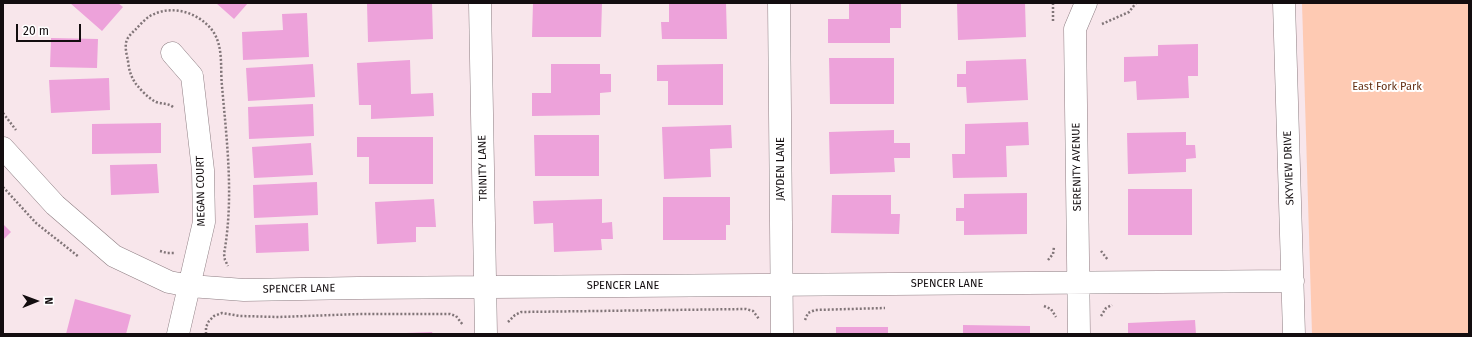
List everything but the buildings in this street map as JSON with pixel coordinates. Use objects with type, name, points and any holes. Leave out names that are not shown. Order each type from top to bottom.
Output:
[{"type":"street","name":"TRINITY LANE","points":[[480,3],[486,334]]},
{"type":"street","name":"JAYDEN LANE","points":[[779,3],[782,334]]},
{"type":"street","name":"SERENITY AVENUE","points":[[1079,334],[1075,29],[1086,3]]},
{"type":"street","name":"SKYVIEW DRIVE","points":[[1284,3],[1294,334]]},
{"type":"street","name":"MEGAN COURT","points":[[172,53],[192,76],[203,170],[204,222],[178,334]]},
{"type":"street","name":"SPENCER LANE","points":[[3,148],[55,205],[114,256],[170,282],[190,286],[244,290],[1293,281]]},
{"type":"path","points":[[1053,3],[1053,26]]},
{"type":"path","points":[[1100,26],[1103,23],[1116,19],[1129,12],[1136,3]]},
{"type":"path","points":[[174,109],[170,104],[157,102],[147,95],[135,82],[129,69],[126,46],[126,42],[130,36],[149,16],[173,10],[196,16],[212,30],[219,47],[228,142],[230,203],[224,254],[226,264],[232,270]]},
{"type":"path","points":[[3,113],[18,132]]},
{"type":"path","points":[[1044,262],[1048,260],[1052,254],[1054,244]]},
{"type":"path","points":[[157,250],[171,253],[177,251]]},
{"type":"path","points":[[1100,250],[1105,258],[1112,261]]},
{"type":"path","points":[[1100,319],[1106,308],[1116,305]]},
{"type":"path","points":[[1040,306],[1051,310],[1054,313],[1056,320]]},
{"type":"path","points":[[803,324],[808,313],[816,310],[892,308]]},
{"type":"path","points":[[506,325],[512,317],[521,312],[746,309],[753,311],[760,321]]},
{"type":"path","points":[[206,334],[206,327],[209,321],[214,316],[222,313],[240,316],[279,317],[453,314],[458,318],[463,329]]},
{"type":"green space","name":"East Fork Park","points":[[1302,3],[1469,3],[1469,334],[1312,334]]}]
